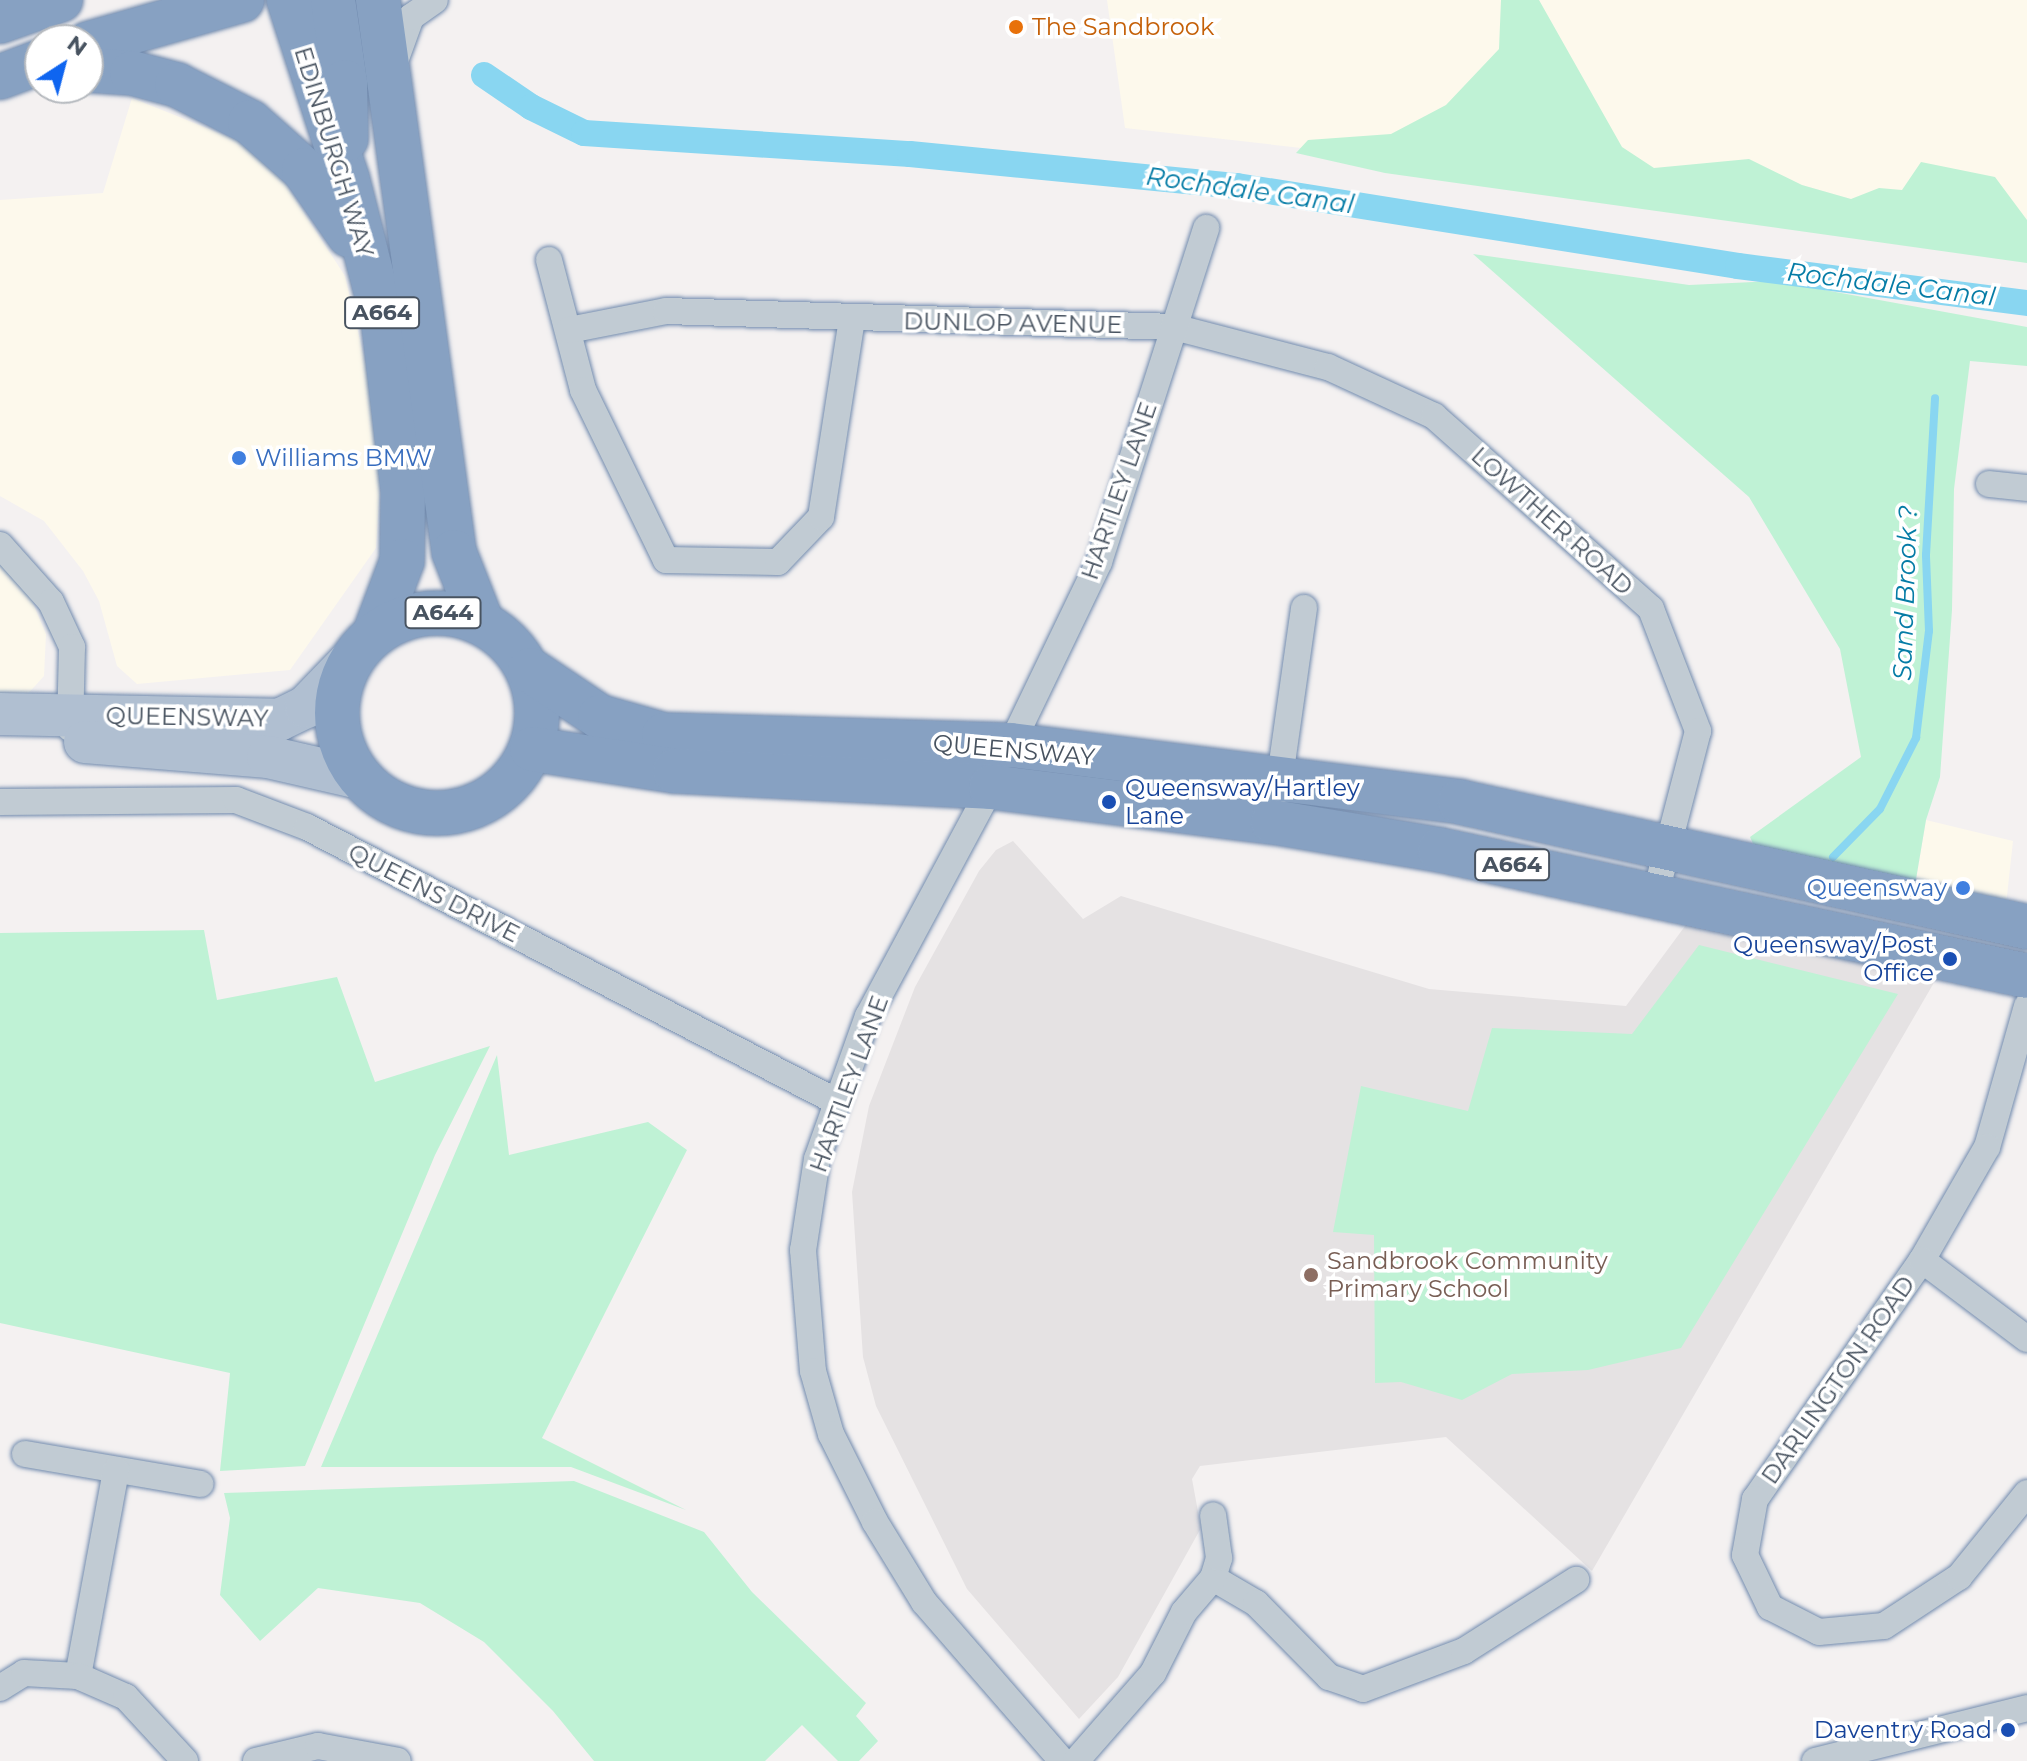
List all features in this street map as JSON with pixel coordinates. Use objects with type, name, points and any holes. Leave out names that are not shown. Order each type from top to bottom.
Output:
[{"type":"highway","points":[[0,21],[60,0]]},
{"type":"highway","points":[[104,39],[242,0]]},
{"type":"highway","name":"EDINBURGH WAY","points":[[289,0],[347,178],[383,319],[403,492],[402,561],[363,647]]},
{"type":"highway","name":"A664","points":[[333,0],[345,82],[347,178]]},
{"type":"highway","name":"EDINBURGH WAY","points":[[378,0],[454,552],[481,621]]},
{"type":"highway","points":[[104,71],[132,73],[222,104],[277,142],[327,197],[348,233],[383,319]]},
{"type":"highway","name":"A644","points":[[435,612],[481,621],[509,642],[530,670],[538,705],[532,749],[514,780],[486,802],[453,813],[418,812],[385,799],[360,778],[342,748],[336,713],[363,647],[401,618],[435,612]]},
{"type":"highway","name":"QUEENSWAY","points":[[530,670],[600,717],[664,735],[1011,745],[1460,802],[2027,927]]},
{"type":"highway","name":"QUEENSWAY","points":[[532,749],[675,771],[991,787],[1273,822],[1440,850],[2027,976]]},
{"type":"main road","name":"QUEENSWAY","points":[[0,742],[70,728],[279,720],[306,707],[363,647]]},
{"type":"main road","name":"QUEENSWAY","points":[[0,714],[70,728],[268,757],[360,778]]},
{"type":"street","points":[[390,92],[397,45],[411,17],[435,0]]},
{"type":"street","name":"HARTLEY LANE","points":[[1011,745],[1099,562],[1206,228]]},
{"type":"street","points":[[549,260],[583,390],[666,560],[778,562],[821,517],[852,320]]},
{"type":"street","name":"DUNLOP AVENUE","points":[[569,330],[666,311],[852,320],[1174,327]]},
{"type":"street","name":"LOWTHER ROAD","points":[[1174,327],[1328,367],[1434,416],[1651,609],[1698,731],[1655,896]]},
{"type":"street","points":[[1989,484],[2027,488]]},
{"type":"street","points":[[0,545],[51,602],[72,647],[70,728]]},
{"type":"street","points":[[1273,822],[1304,608]]},
{"type":"street","name":"HARTLEY LANE","points":[[991,787],[868,1016],[817,1159],[803,1250],[813,1371],[831,1434],[875,1522],[924,1602],[1062,1761]]},
{"type":"street","name":"QUEENS DRIVE","points":[[0,802],[236,800],[307,827],[837,1102]]},
{"type":"street","name":"DARLINGTON ROAD","points":[[2027,1006],[1987,1147],[1922,1260],[1755,1499],[1745,1555],[1770,1607],[1819,1632],[1884,1626],[1959,1577],[2027,1493]]},
{"type":"street","name":"DARLINGTON ROAD","points":[[1922,1260],[2027,1339]]},
{"type":"street","points":[[25,1454],[200,1484]]},
{"type":"street","points":[[78,1676],[116,1470]]},
{"type":"street","points":[[1076,1761],[1153,1673],[1184,1612],[1213,1578],[1219,1558],[1213,1515]]},
{"type":"street","points":[[1213,1578],[1256,1603],[1329,1677],[1363,1689],[1464,1651],[1576,1580]]},
{"type":"street","points":[[0,1688],[24,1673],[78,1676],[126,1697],[185,1761]]},
{"type":"street","points":[[1815,1761],[2027,1708]]},
{"type":"street","points":[[256,1761],[318,1746],[398,1761]]},
{"type":"shaded area","points":[[1107,0],[2027,0],[2027,230],[1125,128]]},
{"type":"shaded area","points":[[132,98],[264,151],[345,276],[383,438],[376,548],[290,670],[137,684],[117,666],[99,601],[83,571],[44,521],[0,496],[0,200],[103,193]]},
{"type":"shaded area","points":[[0,562],[30,596],[46,634],[44,676],[25,697],[0,696]]},
{"type":"shaded area","points":[[1926,820],[2013,841],[2005,914],[1914,893]]},
{"type":"shaded area","name":"Sandbrook Community Primary School","points":[[1013,841],[1083,919],[1121,896],[1429,989],[1626,1006],[1691,918],[1939,974],[1592,1571],[1446,1437],[1200,1466],[1192,1479],[1201,1528],[1118,1677],[1079,1719],[967,1589],[876,1406],[863,1357],[852,1192],[869,1106],[915,987],[979,871],[996,850]]},
{"type":"green space","points":[[1501,0],[1539,0],[1622,147],[1654,168],[1749,159],[1802,185],[1851,199],[1879,188],[1902,190],[1921,162],[1995,177],[2027,220],[2027,263],[1385,173],[1296,153],[1308,140],[1391,134],[1446,105],[1499,49]]},
{"type":"green space","points":[[1473,254],[1689,285],[1775,281],[2027,327],[2027,366],[1970,361],[1954,489],[1952,610],[1940,777],[1926,820],[1915,885],[1756,850],[1750,837],[1861,757],[1840,649],[1749,497]]},
{"type":"green space","points":[[204,930],[217,1000],[337,977],[375,1082],[490,1046],[435,1155],[305,1466],[220,1471],[230,1373],[0,1323],[0,933]]},
{"type":"green space","points":[[1699,945],[1898,994],[1681,1348],[1588,1370],[1512,1374],[1462,1400],[1401,1382],[1375,1383],[1374,1235],[1333,1232],[1361,1086],[1468,1111],[1492,1028],[1632,1034]]},
{"type":"green space","points":[[497,1055],[509,1155],[648,1122],[687,1150],[542,1438],[686,1510],[571,1467],[321,1467]]},
{"type":"green space","points":[[574,1481],[704,1532],[752,1592],[866,1703],[856,1716],[878,1741],[859,1761],[838,1761],[802,1725],[765,1761],[594,1761],[553,1711],[484,1642],[420,1603],[318,1588],[260,1641],[220,1595],[230,1518],[224,1493]]},
{"type":"waterway","name":"Rochdale Canal","points":[[484,75],[531,107],[584,133],[910,154],[1237,186],[1738,266],[2027,303]]},
{"type":"waterway","name":"Sand Brook ?","points":[[1833,857],[1880,809],[1916,738],[1929,631],[1926,555],[1935,398]]},
{"type":"place","name":"The Sandbrook","points":[[1016,27]]},
{"type":"place","name":"Williams BMW","points":[[239,458]]},
{"type":"place","name":"Queensway/Hartley Lane","points":[[1109,802]]},
{"type":"place","name":"Queensway","points":[[1963,888]]},
{"type":"place","name":"Queensway/Post Office","points":[[1950,959]]},
{"type":"place","name":"Sandbrook Community Primary School","points":[[1311,1275]]},
{"type":"place","name":"Daventry Road","points":[[2008,1730]]}]
